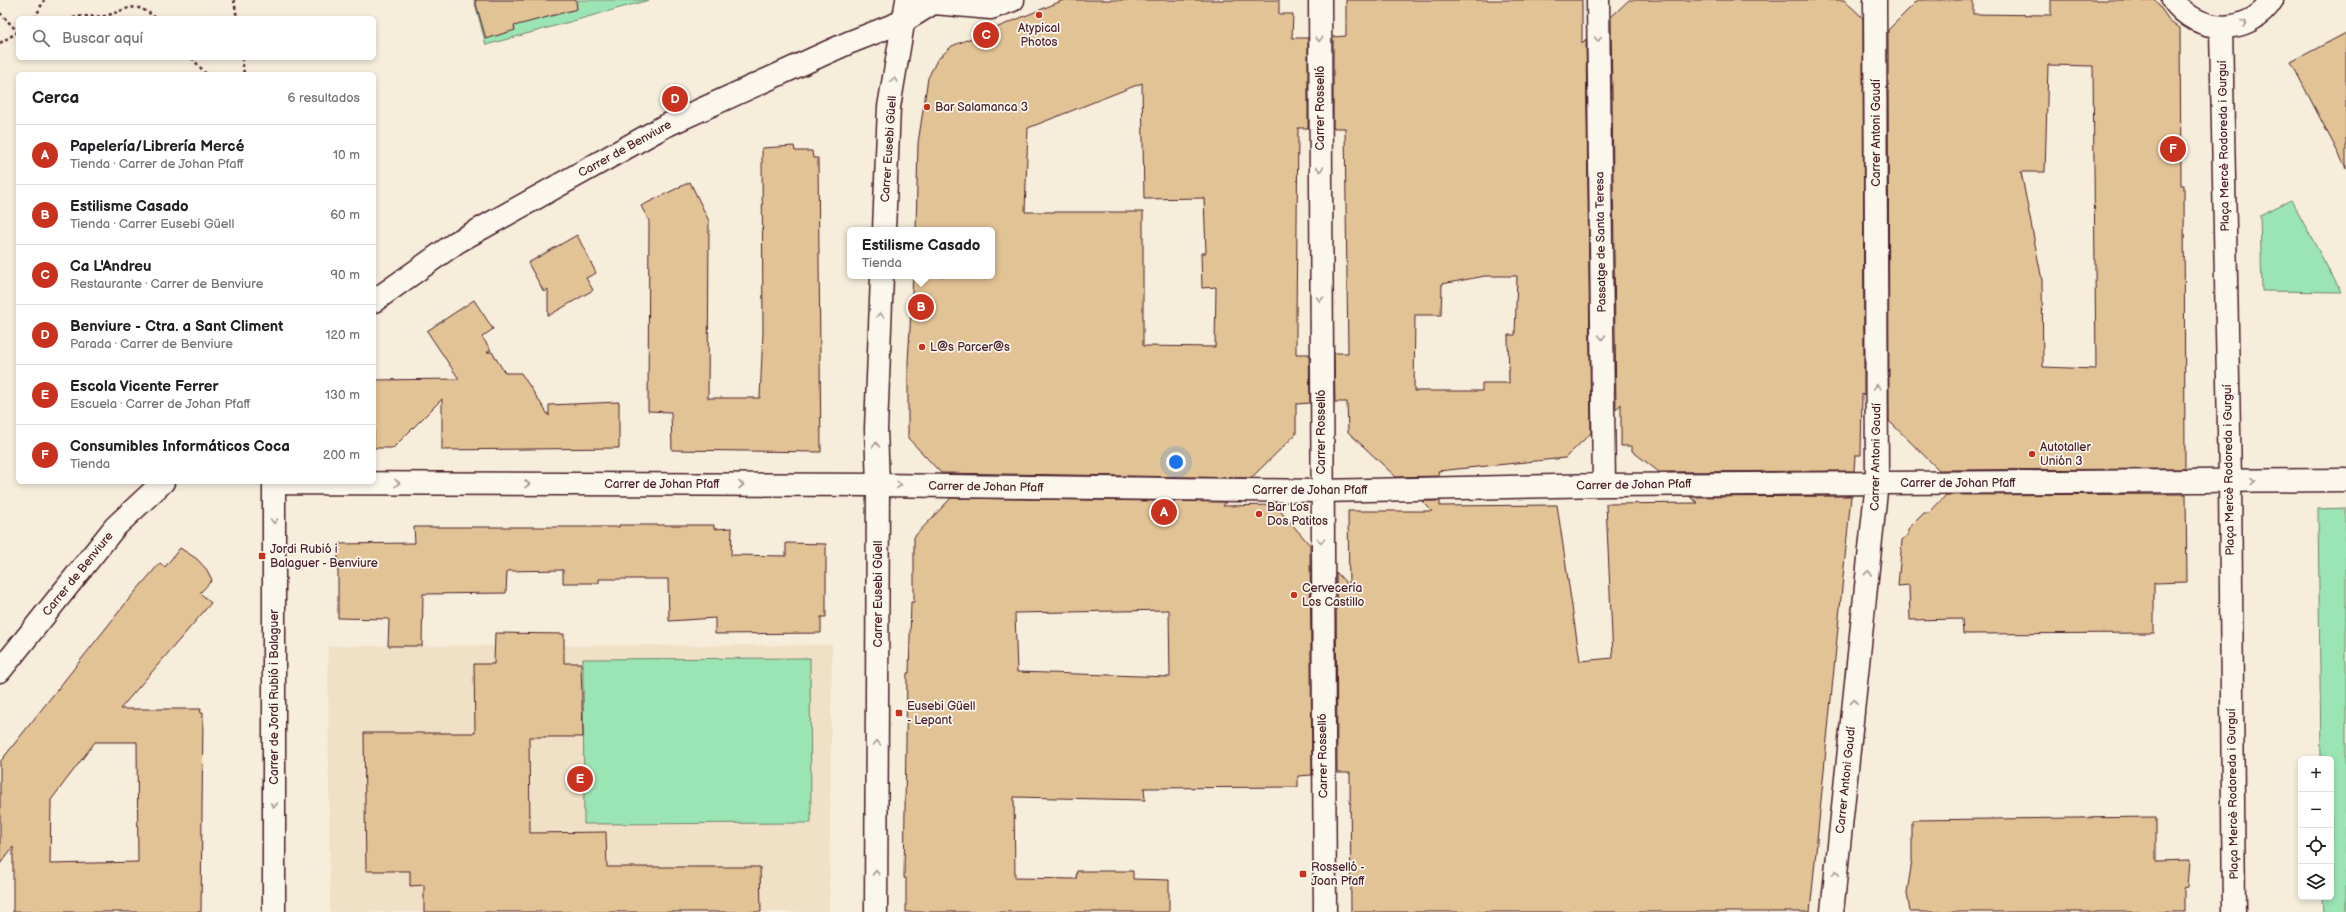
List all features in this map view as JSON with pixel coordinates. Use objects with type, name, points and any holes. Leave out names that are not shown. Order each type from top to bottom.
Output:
[{"type":"street","name":"Carrer de Benviure","points":[[376,300],[457,242],[665,126],[848,43],[906,10],[936,2],[992,8],[1013,0]]},
{"type":"street","name":"Carrer Rosselló","points":[[1320,0],[1321,491],[1325,912]]},
{"type":"street","name":"Passatge de Santa Teresa","points":[[1598,0],[1604,484]]},
{"type":"street","name":"Carrer Antoni Gaudí","points":[[1832,912],[1877,482],[1875,0]]},
{"type":"street","points":[[2173,0],[2180,10],[2198,22],[2221,28],[2242,25],[2251,21],[2267,8],[2272,0]]},
{"type":"street","name":"Carrer Eusebi Güell","points":[[884,227],[889,108],[906,10]]},
{"type":"street","name":"Plaça Mercè Rodoreda i Gurguí","points":[[2221,28],[2230,481],[2234,912]]},
{"type":"street","name":"Carrer Eusebi Güell","points":[[876,912],[878,485],[876,429],[882,279]]},
{"type":"street","name":"Carrer de Johan Pfaff","points":[[376,483],[878,485],[1321,491],[1604,484],[2346,480]]},
{"type":"street","name":"Carrer de Benviure","points":[[0,671],[115,527],[161,484]]},
{"type":"street","name":"Carrer de Jordi Rubió i Balaguer","points":[[274,484],[274,912]]},
{"type":"path","points":[[36,16],[44,0]]},
{"type":"path","points":[[234,0],[237,16]]},
{"type":"path","points":[[104,16],[127,6],[145,7],[154,16]]},
{"type":"path","points":[[0,13],[16,30]]},
{"type":"path","points":[[0,43],[16,33]]},
{"type":"path","points":[[194,60],[204,72]]},
{"type":"path","points":[[242,60],[244,72]]},
{"type":"shaded area","points":[[832,645],[829,912],[330,912],[328,646]]},
{"type":"green space","points":[[474,0],[649,0],[486,45]]},
{"type":"green space","points":[[2291,200],[2341,292],[2262,291],[2260,215]]},
{"type":"green space","points":[[2346,508],[2346,912],[2324,912],[2323,900],[2334,900],[2334,756],[2321,756],[2318,509]]},
{"type":"green space","points":[[810,658],[811,823],[584,824],[583,659]]},
{"type":"building","points":[[475,0],[576,0],[577,9],[514,26],[515,30],[486,39]]},
{"type":"building","points":[[1064,0],[1279,0],[1279,14],[1293,14],[1292,38],[1308,38],[1308,128],[1298,128],[1296,354],[1309,354],[1310,403],[1296,404],[1296,434],[1251,478],[941,473],[908,438],[908,362],[913,279],[995,279],[995,227],[916,227],[918,143],[928,78],[937,60],[952,46]],"holes":[[[1142,83],[1144,199],[1204,198],[1206,253],[1201,253],[1202,288],[1216,287],[1215,347],[1143,346],[1143,212],[1025,212],[1028,128]]]},
{"type":"building","points":[[1346,0],[1582,0],[1582,43],[1586,39],[1591,433],[1565,458],[1438,471],[1439,476],[1396,477],[1348,432],[1347,402],[1335,402],[1334,353],[1348,353],[1345,128],[1333,128],[1333,37],[1346,36]],"holes":[[[1485,276],[1517,276],[1515,335],[1508,335],[1509,383],[1482,383],[1482,391],[1414,391],[1415,315],[1441,315],[1442,284]]]},
{"type":"building","points":[[1629,0],[1844,0],[1863,18],[1864,396],[1862,394],[1861,455],[1855,455],[1854,471],[1659,472],[1632,451],[1632,446],[1621,446],[1621,404],[1616,410],[1611,17]]},
{"type":"building","points":[[1918,0],[1973,0],[1973,14],[2051,15],[2051,0],[2155,0],[2169,20],[2180,28],[2181,185],[2184,185],[2185,469],[1939,470],[1889,421],[1888,30]],"holes":[[[2048,65],[2093,66],[2096,369],[2043,367],[2042,280],[2021,172],[2045,172]]]},
{"type":"building","points":[[2346,33],[2346,168],[2291,62]]},
{"type":"building","points":[[794,146],[795,151],[812,151],[813,158],[818,158],[821,452],[672,450],[671,412],[648,411],[649,221],[641,206],[690,182],[709,221],[708,398],[760,398],[763,332],[762,148]]},
{"type":"building","points":[[577,235],[596,273],[586,278],[593,290],[548,316],[548,289],[544,292],[528,263]]},
{"type":"building","points":[[474,300],[493,329],[482,337],[491,350],[487,352],[492,352],[505,373],[521,373],[549,416],[549,405],[619,402],[619,448],[442,450],[442,399],[393,448],[376,448],[376,380],[459,379],[427,331]]},
{"type":"building","points":[[2186,494],[2187,582],[2154,583],[2154,633],[1963,634],[1962,619],[1910,620],[1909,585],[1898,586],[1902,540],[1908,535],[1908,529],[1924,513],[1929,513],[1946,495]]},
{"type":"building","points":[[1851,496],[1810,912],[1351,912],[1350,773],[1337,773],[1336,572],[1349,586],[1348,511],[1432,511],[1422,501],[1440,501],[1440,506],[1557,505],[1580,661],[1613,658],[1606,504],[1698,503],[1690,497]]},
{"type":"building","points":[[951,498],[1226,502],[1223,506],[1275,505],[1310,545],[1312,775],[1298,776],[1298,787],[1144,788],[1145,800],[1014,797],[1015,878],[1076,879],[1077,871],[1133,871],[1133,879],[1169,880],[1169,912],[906,912],[906,878],[904,878],[907,673],[909,673],[911,602],[914,602],[914,537]],"holes":[[[1169,610],[1170,677],[1017,672],[1015,613]]]},
{"type":"building","points":[[619,525],[714,525],[714,529],[732,528],[731,555],[786,556],[786,543],[826,544],[826,617],[821,617],[821,633],[715,634],[715,618],[669,621],[668,579],[599,579],[599,583],[563,583],[563,570],[507,571],[506,593],[423,594],[422,646],[388,646],[389,619],[338,618],[338,544],[415,543],[414,527],[619,527]]},
{"type":"building","points":[[180,548],[197,559],[207,570],[212,580],[200,593],[211,603],[120,709],[201,709],[200,713],[203,713],[201,912],[13,912],[13,847],[0,864],[0,762],[129,599],[160,563],[165,567]],"holes":[[[95,742],[137,742],[138,862],[50,864],[51,800]]]},
{"type":"building","points":[[495,633],[564,634],[564,663],[581,663],[583,737],[529,737],[530,833],[606,832],[607,867],[760,867],[761,912],[424,912],[424,885],[410,886],[410,871],[366,871],[364,733],[475,733],[474,664],[494,664]]},
{"type":"building","points":[[2156,817],[2156,861],[2190,860],[2188,887],[2184,888],[2184,912],[1910,912],[1907,893],[1912,860],[1912,820]]},
{"type":"place","name":"Atypical Photos","points":[[1039,15]]},
{"type":"place","name":"Ca L'Andreu","points":[[986,35]]},
{"type":"place","name":"Benviure - Ctra. a Sant Climent","points":[[675,99]]},
{"type":"place","name":"Bar Salamanca 3","points":[[927,107]]},
{"type":"place","name":"Consumibles Informáticos Coca","points":[[2173,149]]},
{"type":"place","name":"Estilisme Casado","points":[[921,307]]},
{"type":"place","name":"L@s Parcer@s","points":[[922,347]]},
{"type":"place","name":"Autotaller Unión 3","points":[[2032,454]]},
{"type":"place","name":"Papelería/Librería Mercé","points":[[1164,512]]},
{"type":"place","name":"Bar Los Dos Patitos","points":[[1259,514]]},
{"type":"place","name":"Jordi Rubió i Balaguer - Benviure","points":[[262,556]]},
{"type":"place","name":"Cervecería Los Castillo","points":[[1294,595]]},
{"type":"place","name":"Eusebi Güell - Lepant","points":[[899,713]]},
{"type":"place","name":"Escola Vicente Ferrer","points":[[580,779]]},
{"type":"place","name":"Rosselló - Joan Pfaff","points":[[1303,874]]}]
